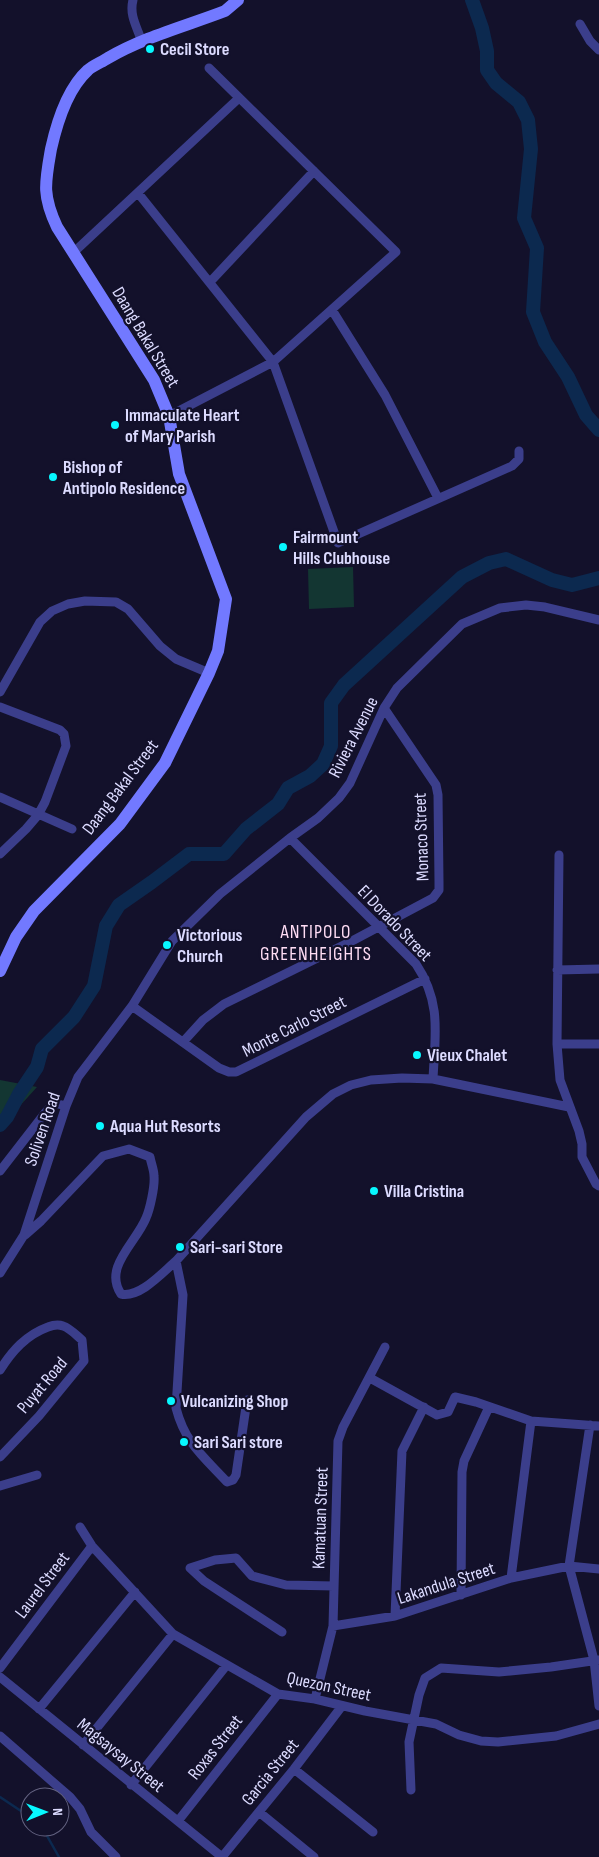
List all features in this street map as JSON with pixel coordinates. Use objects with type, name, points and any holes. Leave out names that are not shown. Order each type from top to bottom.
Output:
[{"type":"street","points":[[133,0],[130,9],[131,15],[137,25],[142,42]]},
{"type":"street","name":"Daang Bakal Street","points":[[0,971],[16,937],[34,911],[120,824],[165,763],[218,651],[226,599],[179,474],[168,416],[154,380],[57,227],[48,207],[45,180],[56,133],[64,106],[75,86],[89,70],[127,47],[225,11],[238,0]]},
{"type":"street","points":[[580,24],[590,42],[599,50]]},
{"type":"street","points":[[168,416],[273,362],[396,252],[209,68]]},
{"type":"street","points":[[74,252],[239,98]]},
{"type":"street","points":[[210,282],[314,171]]},
{"type":"street","points":[[138,193],[273,362],[338,543],[512,466],[519,459],[519,451]]},
{"type":"street","points":[[332,310],[385,394],[438,498]]},
{"type":"street","points":[[0,692],[40,622],[52,612],[68,604],[85,601],[116,602],[128,608],[160,646],[176,659],[209,672]]},
{"type":"street","name":"Riviera Avenue","points":[[132,1006],[172,941],[220,894],[318,818],[339,798],[350,783],[384,708],[398,688],[462,624],[500,608],[526,605],[545,607],[599,620]]},
{"type":"street","points":[[0,707],[54,726],[64,734],[66,746],[52,787],[38,815],[0,854]]},
{"type":"street","name":"Monaco Street","points":[[183,1042],[203,1020],[224,1004],[352,941],[377,926],[433,898],[439,890],[438,795],[436,785],[384,708]]},
{"type":"street","points":[[0,797],[72,829]]},
{"type":"street","name":"El Dorado Street","points":[[290,838],[416,964],[425,978],[434,1002],[436,1028],[434,1079]]},
{"type":"street","points":[[558,855],[560,899],[557,970],[557,1044],[560,1080],[579,1131],[582,1156],[596,1184],[599,1186]]},
{"type":"street","points":[[557,970],[599,969]]},
{"type":"street","name":"Monte Carlo Street","points":[[132,1006],[219,1068],[229,1072],[236,1072],[425,978]]},
{"type":"street","name":"Soliven Road","points":[[0,1273],[24,1235],[66,1106],[78,1077],[132,1006]]},
{"type":"street","points":[[557,1044],[599,1044]]},
{"type":"street","points":[[24,1235],[41,1221],[103,1156],[128,1149],[150,1157],[155,1177],[146,1218],[120,1260],[115,1276],[115,1286],[121,1294],[128,1296],[135,1294],[176,1261],[306,1117],[333,1094],[351,1085],[371,1080],[402,1078],[434,1079],[569,1107]]},
{"type":"street","points":[[0,1171],[54,1103],[66,1106]]},
{"type":"street","points":[[176,1261],[183,1295],[176,1408],[180,1426],[190,1443],[227,1482],[233,1480],[236,1474],[248,1400]]},
{"type":"street","name":"Puyat Road","points":[[0,1370],[21,1342],[35,1332],[55,1325],[64,1326],[82,1340],[84,1361],[39,1416],[0,1457]]},
{"type":"street","name":"Kamatuan Street","points":[[315,1699],[332,1626],[338,1441],[343,1427],[386,1347]]},
{"type":"street","points":[[370,1378],[437,1415],[448,1412],[455,1397],[531,1420],[595,1425],[569,1566],[596,1660],[599,1706]]},
{"type":"street","points":[[395,1616],[402,1451],[424,1407]]},
{"type":"street","points":[[461,1595],[462,1472],[464,1461],[489,1407]]},
{"type":"street","points":[[511,1578],[531,1420]]},
{"type":"street","points":[[0,1486],[37,1474]]},
{"type":"street","name":"Quezon Street","points":[[80,1527],[92,1546],[173,1634],[278,1694],[315,1699],[436,1724],[459,1735],[481,1742],[556,1736],[599,1724]]},
{"type":"street","name":"Laurel Street","points":[[0,1668],[92,1546]]},
{"type":"street","points":[[282,1632],[204,1582],[190,1568],[215,1560],[236,1558],[252,1576],[286,1585],[334,1586]]},
{"type":"street","name":"Lakandula Street","points":[[332,1626],[395,1616],[511,1578],[569,1566],[599,1569]]},
{"type":"street","points":[[39,1709],[135,1592]]},
{"type":"street","points":[[83,1745],[173,1634]]},
{"type":"street","points":[[410,1790],[409,1742],[419,1695],[425,1678],[441,1668],[500,1672],[596,1660]]},
{"type":"street","points":[[131,1785],[226,1666]]},
{"type":"street","name":"Magsaysay Street","points":[[0,1677],[222,1857]]},
{"type":"street","name":"Roxas Street","points":[[178,1821],[278,1694]]},
{"type":"street","name":"Garcia Street","points":[[222,1857],[294,1769],[342,1706]]},
{"type":"street","points":[[0,1736],[70,1797],[80,1809],[91,1832],[116,1857]]},
{"type":"street","points":[[294,1769],[373,1832]]},
{"type":"street","points":[[259,1812],[314,1857]]},
{"type":"green space","points":[[353,567],[354,607],[309,609],[308,569]]},
{"type":"green space","points":[[0,1080],[37,1087],[0,1128]]},
{"type":"waterway","points":[[472,0],[482,28],[487,51],[487,70],[496,83],[519,102],[528,120],[531,149],[524,218],[537,248],[533,312],[545,342],[568,377],[586,415],[599,430]]},
{"type":"waterway","points":[[0,1125],[7,1117],[19,1094],[37,1067],[42,1049],[74,1017],[94,986],[106,926],[119,905],[189,854],[224,854],[246,829],[278,804],[288,788],[310,776],[323,764],[331,746],[331,703],[344,685],[462,577],[489,563],[506,559],[552,580],[572,585],[599,578]]},
{"type":"waterway","points":[[0,1797],[20,1810]]},
{"type":"waterway","points":[[48,1837],[59,1857]]},
{"type":"place","name":"Cecil Store","points":[[150,49]]},
{"type":"place","name":"Immaculate Heart of Mary Parish","points":[[115,425]]},
{"type":"place","name":"Bishop of Antipolo Residence","points":[[53,477]]},
{"type":"place","name":"Fairmount Hills Clubhouse","points":[[283,547]]},
{"type":"place","name":"Victorious Church","points":[[167,945]]},
{"type":"place","name":"Vieux Chalet","points":[[417,1055]]},
{"type":"place","name":"Aqua Hut Resorts","points":[[100,1126]]},
{"type":"place","name":"Villa Cristina","points":[[374,1191]]},
{"type":"place","name":"Sari-sari Store","points":[[180,1247]]},
{"type":"place","name":"Vulcanizing Shop","points":[[171,1401]]},
{"type":"place","name":"Sari Sari store","points":[[184,1442]]},
{"type":"district","name":"ANTIPOLO GREENHEIGHTS","points":[[316,942]]}]
